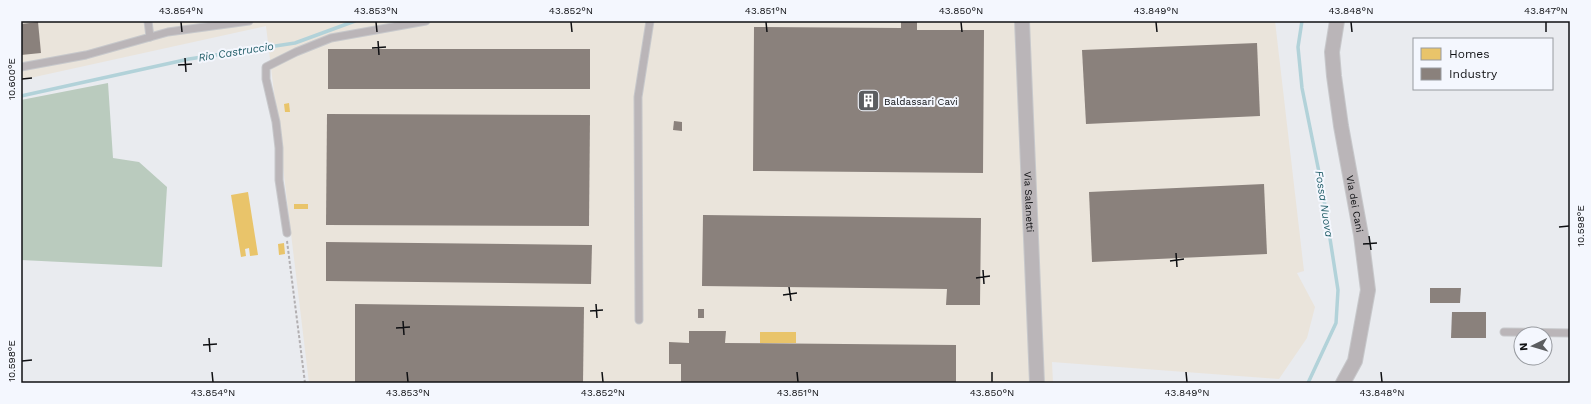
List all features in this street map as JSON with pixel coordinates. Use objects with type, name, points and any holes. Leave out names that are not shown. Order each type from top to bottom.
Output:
[{"type":"street","name":"Via Salanetti","points":[[1022,21],[1036,383]]},
{"type":"street","name":"Via dei Cani","points":[[1337,21],[1332,52],[1334,76],[1341,126],[1361,235],[1368,290],[1355,361],[1344,383]]},
{"type":"lane","points":[[148,21],[150,37]]},
{"type":"lane","points":[[21,67],[86,55],[168,32],[249,21]]},
{"type":"lane","points":[[286,234],[279,180],[279,148],[276,122],[266,79],[266,67],[296,52],[331,38],[426,21]]},
{"type":"lane","points":[[639,320],[638,97],[650,21]]},
{"type":"lane","points":[[1504,332],[1570,333]]},
{"type":"path","points":[[286,234],[305,383]]},
{"type":"shaded area","points":[[21,21],[1275,21],[1304,271],[1297,273],[1315,307],[1307,338],[1279,379],[1052,362],[1053,383],[309,383],[266,26],[21,80]]},
{"type":"green space","points":[[108,83],[113,158],[139,162],[167,187],[162,267],[21,260],[21,100]]},
{"type":"building: Homes","points":[[289,103],[290,112],[285,112],[284,104]]},
{"type":"building: Homes","points":[[248,192],[258,255],[250,256],[249,248],[245,249],[246,256],[241,257],[231,195]]},
{"type":"building: Homes","points":[[294,204],[308,204],[308,209],[294,209]]},
{"type":"building: Homes","points":[[284,243],[285,254],[279,255],[278,244]]},
{"type":"building: Homes","points":[[760,332],[796,332],[796,343],[760,343]]},
{"type":"building: Industry","name":"Baldassari Cavi","points":[[901,21],[917,21],[917,30],[984,30],[983,173],[753,171],[754,27],[901,28]]},
{"type":"building: Industry","points":[[38,22],[41,53],[21,55],[21,24]]},
{"type":"building: Industry","points":[[1257,43],[1260,116],[1086,124],[1082,50]]},
{"type":"building: Industry","points":[[328,49],[590,49],[590,89],[328,89]]},
{"type":"building: Industry","points":[[327,114],[590,115],[589,226],[326,225]]},
{"type":"building: Industry","points":[[674,121],[682,122],[682,131],[673,130]]},
{"type":"building: Industry","points":[[1264,184],[1267,254],[1092,262],[1089,192]]},
{"type":"building: Industry","points":[[703,215],[981,218],[980,305],[946,305],[947,289],[702,286]]},
{"type":"building: Industry","points":[[326,242],[592,245],[591,284],[326,281]]},
{"type":"building: Industry","points":[[1430,288],[1461,288],[1460,303],[1430,303]]},
{"type":"building: Industry","points":[[355,304],[584,307],[583,383],[355,383]]},
{"type":"building: Industry","points":[[698,309],[704,309],[704,318],[698,318]]},
{"type":"building: Industry","points":[[1452,312],[1486,312],[1486,338],[1451,338]]},
{"type":"building: Industry","points":[[689,331],[726,331],[725,343],[956,345],[956,383],[681,383],[681,364],[669,364],[669,342],[689,343]]},
{"type":"waterway","name":"Rio Castruccio","points":[[21,96],[189,59],[295,43],[355,21]]},
{"type":"waterway","name":"Fossa Nuova","points":[[1302,21],[1298,47],[1302,88],[1322,187],[1338,290],[1336,323],[1308,383]]},
{"type":"place","name":"Baldassari Cavi","points":[[869,101]]}]
